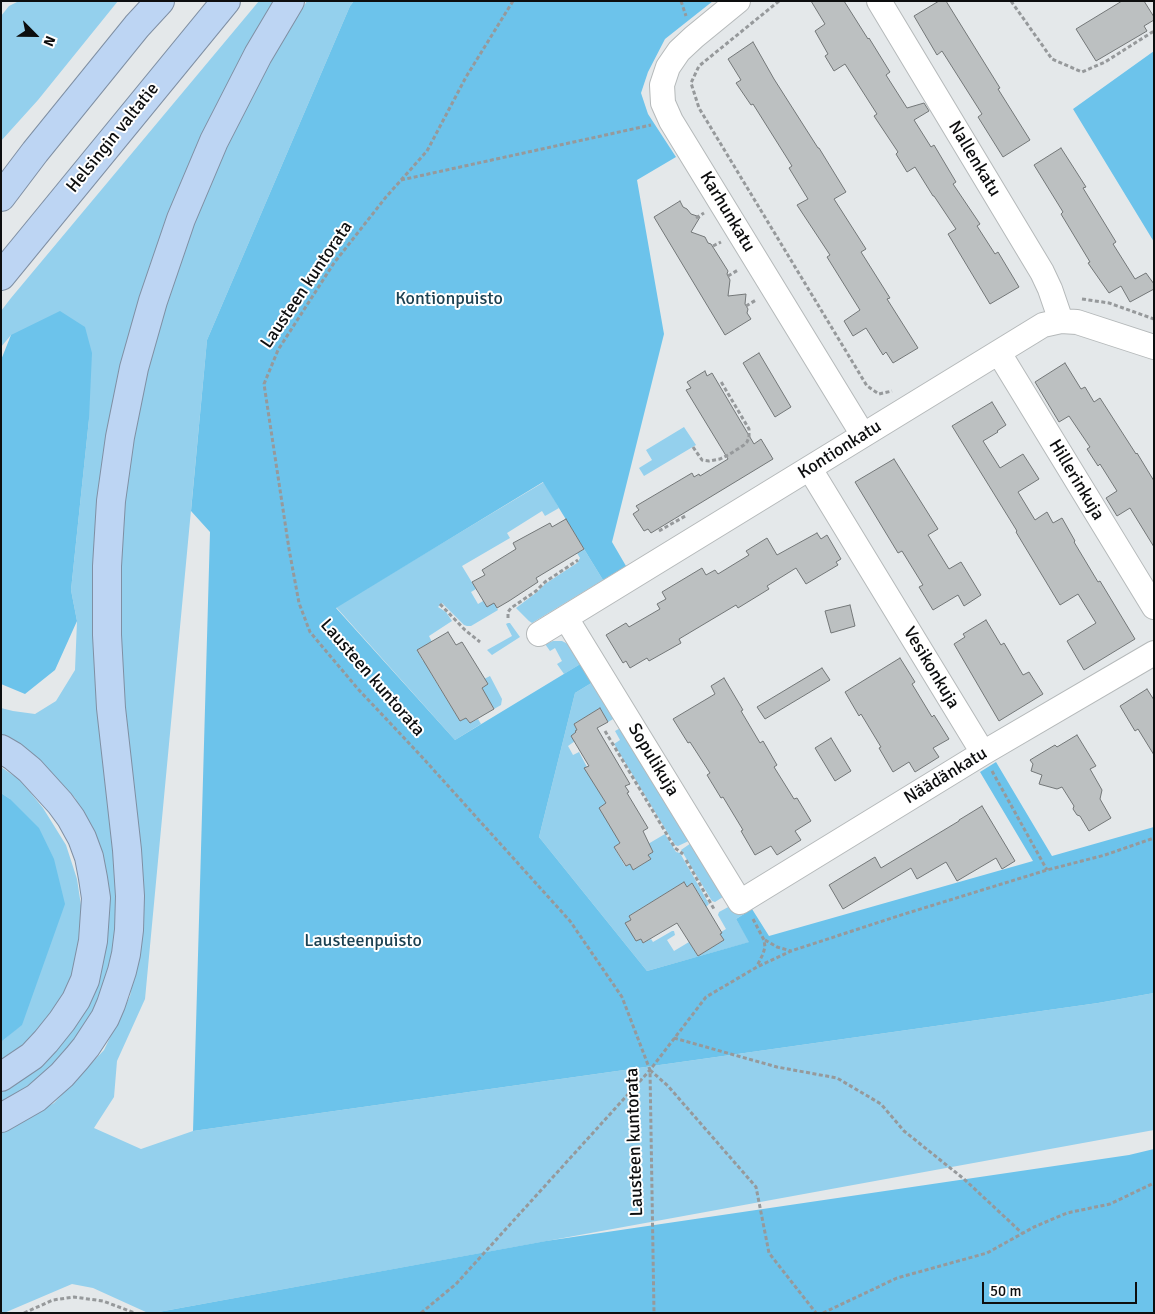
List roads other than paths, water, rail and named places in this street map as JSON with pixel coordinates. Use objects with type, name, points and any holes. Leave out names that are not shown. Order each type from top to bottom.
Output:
[{"type":"highway","points":[[1,197],[137,26],[160,1]]},
{"type":"highway","name":"Helsingin valtatie","points":[[1,276],[226,1]]},
{"type":"highway","points":[[1,1118],[36,1098],[62,1075],[82,1053],[105,1018],[122,971],[129,930],[130,896],[127,850],[110,708],[107,566],[111,501],[120,437],[134,368],[153,301],[180,219],[214,141],[258,55],[290,1]]},
{"type":"highway","points":[[1,185],[35,152]]},
{"type":"highway","points":[[1,749],[14,756],[30,770],[71,818],[82,838],[89,857],[96,898],[93,942],[85,980],[76,1000],[62,1021],[37,1051],[1,1077]]},
{"type":"street","name":"Karhunkatu","points":[[738,1],[684,47],[668,67],[662,85],[663,104],[671,121],[863,435]]},
{"type":"street","name":"Nallenkatu","points":[[879,1],[1042,272],[1058,311]]},
{"type":"street","name":"Kontionkatu","points":[[539,634],[1044,325],[1058,311],[1078,322],[1154,348]]},
{"type":"street","name":"Hillerinkuja","points":[[999,353],[1154,607]]},
{"type":"street","name":"Vesikonkuja","points":[[810,469],[982,753]]},
{"type":"street","name":"Sopulikuja","points":[[566,618],[741,901]]},
{"type":"street","name":"Näädänkatu","points":[[741,901],[982,753],[1154,653]]},
{"type":"park label","name":"Kontionpuisto","points":[[449,299]]},
{"type":"park label","name":"Lausteenpuisto","points":[[363,941]]}]
